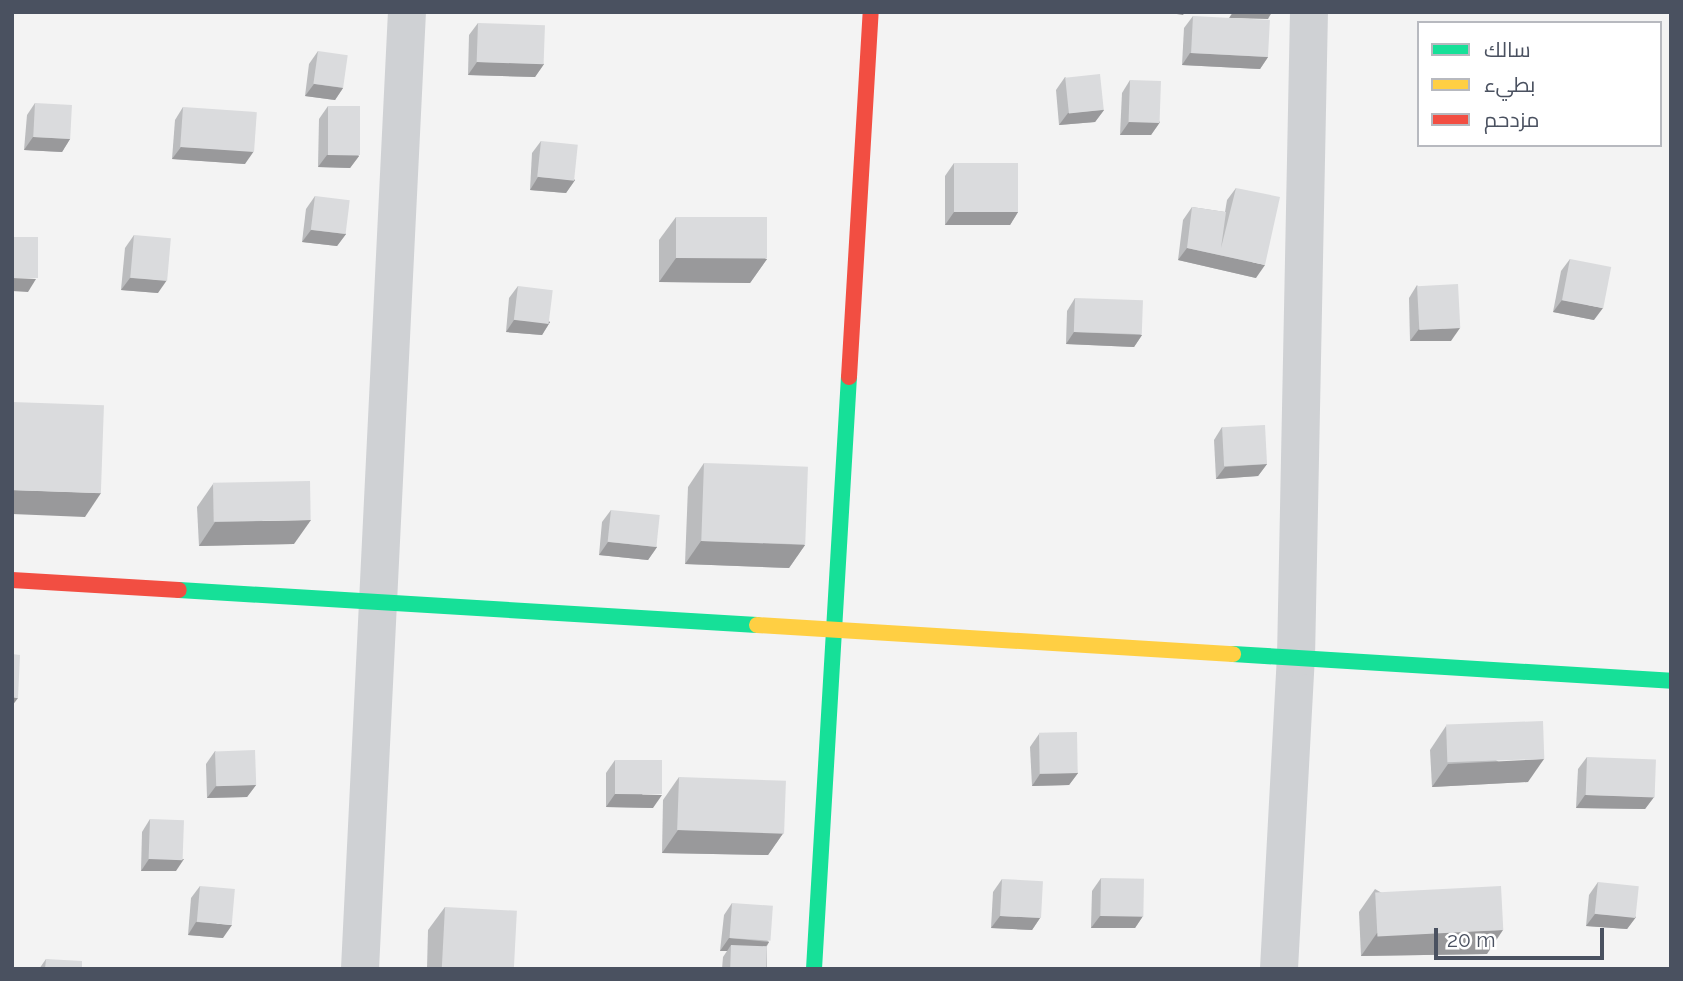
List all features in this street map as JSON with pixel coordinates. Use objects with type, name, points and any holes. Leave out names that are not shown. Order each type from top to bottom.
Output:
[{"type":"street","points":[[360,969],[407,12]]},
{"type":"street","points":[[814,969],[871,12]]},
{"type":"street","points":[[1279,969],[1296,658],[1309,12]]},
{"type":"street","points":[[12,580],[1671,681]]},
{"type":"building","points":[[1193,16],[1270,20],[1268,57],[1191,53]]},
{"type":"building","points":[[478,23],[545,25],[544,64],[477,62]]},
{"type":"building","points":[[318,51],[348,55],[343,88],[313,84]]},
{"type":"building","points":[[1100,74],[1104,110],[1069,113],[1065,78]]},
{"type":"building","points":[[1130,80],[1161,81],[1160,123],[1129,122]]},
{"type":"building","points":[[35,103],[72,105],[70,139],[33,137]]},
{"type":"building","points":[[328,106],[360,106],[360,155],[328,155]]},
{"type":"building","points":[[183,107],[257,112],[254,152],[180,147]]},
{"type":"building","points":[[541,141],[578,145],[574,181],[537,177]]},
{"type":"building","points":[[954,163],[1018,163],[1018,212],[954,212]]},
{"type":"building","points":[[1236,188],[1280,197],[1265,265],[1187,248],[1192,207],[1226,212],[1221,248]]},
{"type":"building","points":[[315,196],[350,200],[346,234],[311,230]]},
{"type":"building","points":[[676,217],[767,217],[767,258],[676,258]]},
{"type":"building","points":[[134,235],[171,238],[167,281],[130,278]]},
{"type":"building","points":[[12,237],[38,237],[38,278],[12,278]]},
{"type":"building","points":[[1570,259],[1611,267],[1603,308],[1562,300]]},
{"type":"building","points":[[1458,284],[1460,328],[1419,330],[1417,286]]},
{"type":"building","points":[[518,286],[553,290],[549,324],[514,320]]},
{"type":"building","points":[[1075,298],[1143,300],[1142,334],[1074,332]]},
{"type":"building","points":[[12,402],[104,405],[101,493],[12,490]]},
{"type":"building","points":[[1265,425],[1267,464],[1224,466],[1222,427]]},
{"type":"building","points":[[704,463],[808,467],[805,545],[701,541]]},
{"type":"building","points":[[310,481],[311,520],[214,522],[213,483]]},
{"type":"building","points":[[611,510],[660,515],[656,547],[608,542]]},
{"type":"building","points":[[12,654],[20,655],[18,698],[12,697]]},
{"type":"building","points":[[1543,721],[1544,759],[1447,762],[1446,724]]},
{"type":"building","points":[[1077,732],[1078,773],[1040,774],[1039,733]]},
{"type":"building","points":[[255,750],[256,785],[216,786],[215,751]]},
{"type":"building","points":[[1587,757],[1656,759],[1655,797],[1586,795]]},
{"type":"building","points":[[615,760],[662,760],[662,794],[615,794]]},
{"type":"building","points":[[679,777],[786,781],[784,834],[677,830]]},
{"type":"building","points":[[150,819],[184,820],[183,860],[149,859]]},
{"type":"building","points":[[1101,878],[1144,879],[1143,917],[1100,916]]},
{"type":"building","points":[[1002,879],[1043,881],[1041,918],[1000,916]]},
{"type":"building","points":[[1598,882],[1639,886],[1635,918],[1595,914]]},
{"type":"building","points":[[200,886],[235,889],[232,925],[197,922]]},
{"type":"building","points":[[1501,886],[1503,930],[1377,937],[1375,893]]},
{"type":"building","points":[[732,903],[773,906],[770,941],[730,938]]},
{"type":"building","points":[[445,907],[517,911],[514,969],[442,969]]},
{"type":"building","points":[[731,945],[767,946],[766,969],[730,969]]},
{"type":"building","points":[[46,959],[82,961],[82,969],[45,969]]},
{"type":"traffic: fast","points":[[814,969],[849,377]]},
{"type":"traffic: fast","points":[[179,590],[757,625]]},
{"type":"traffic: fast","points":[[1233,654],[1671,681]]},
{"type":"traffic: slow","points":[[757,625],[1233,654]]},
{"type":"traffic: jam","points":[[849,377],[871,12]]},
{"type":"traffic: jam","points":[[12,580],[179,590]]}]
